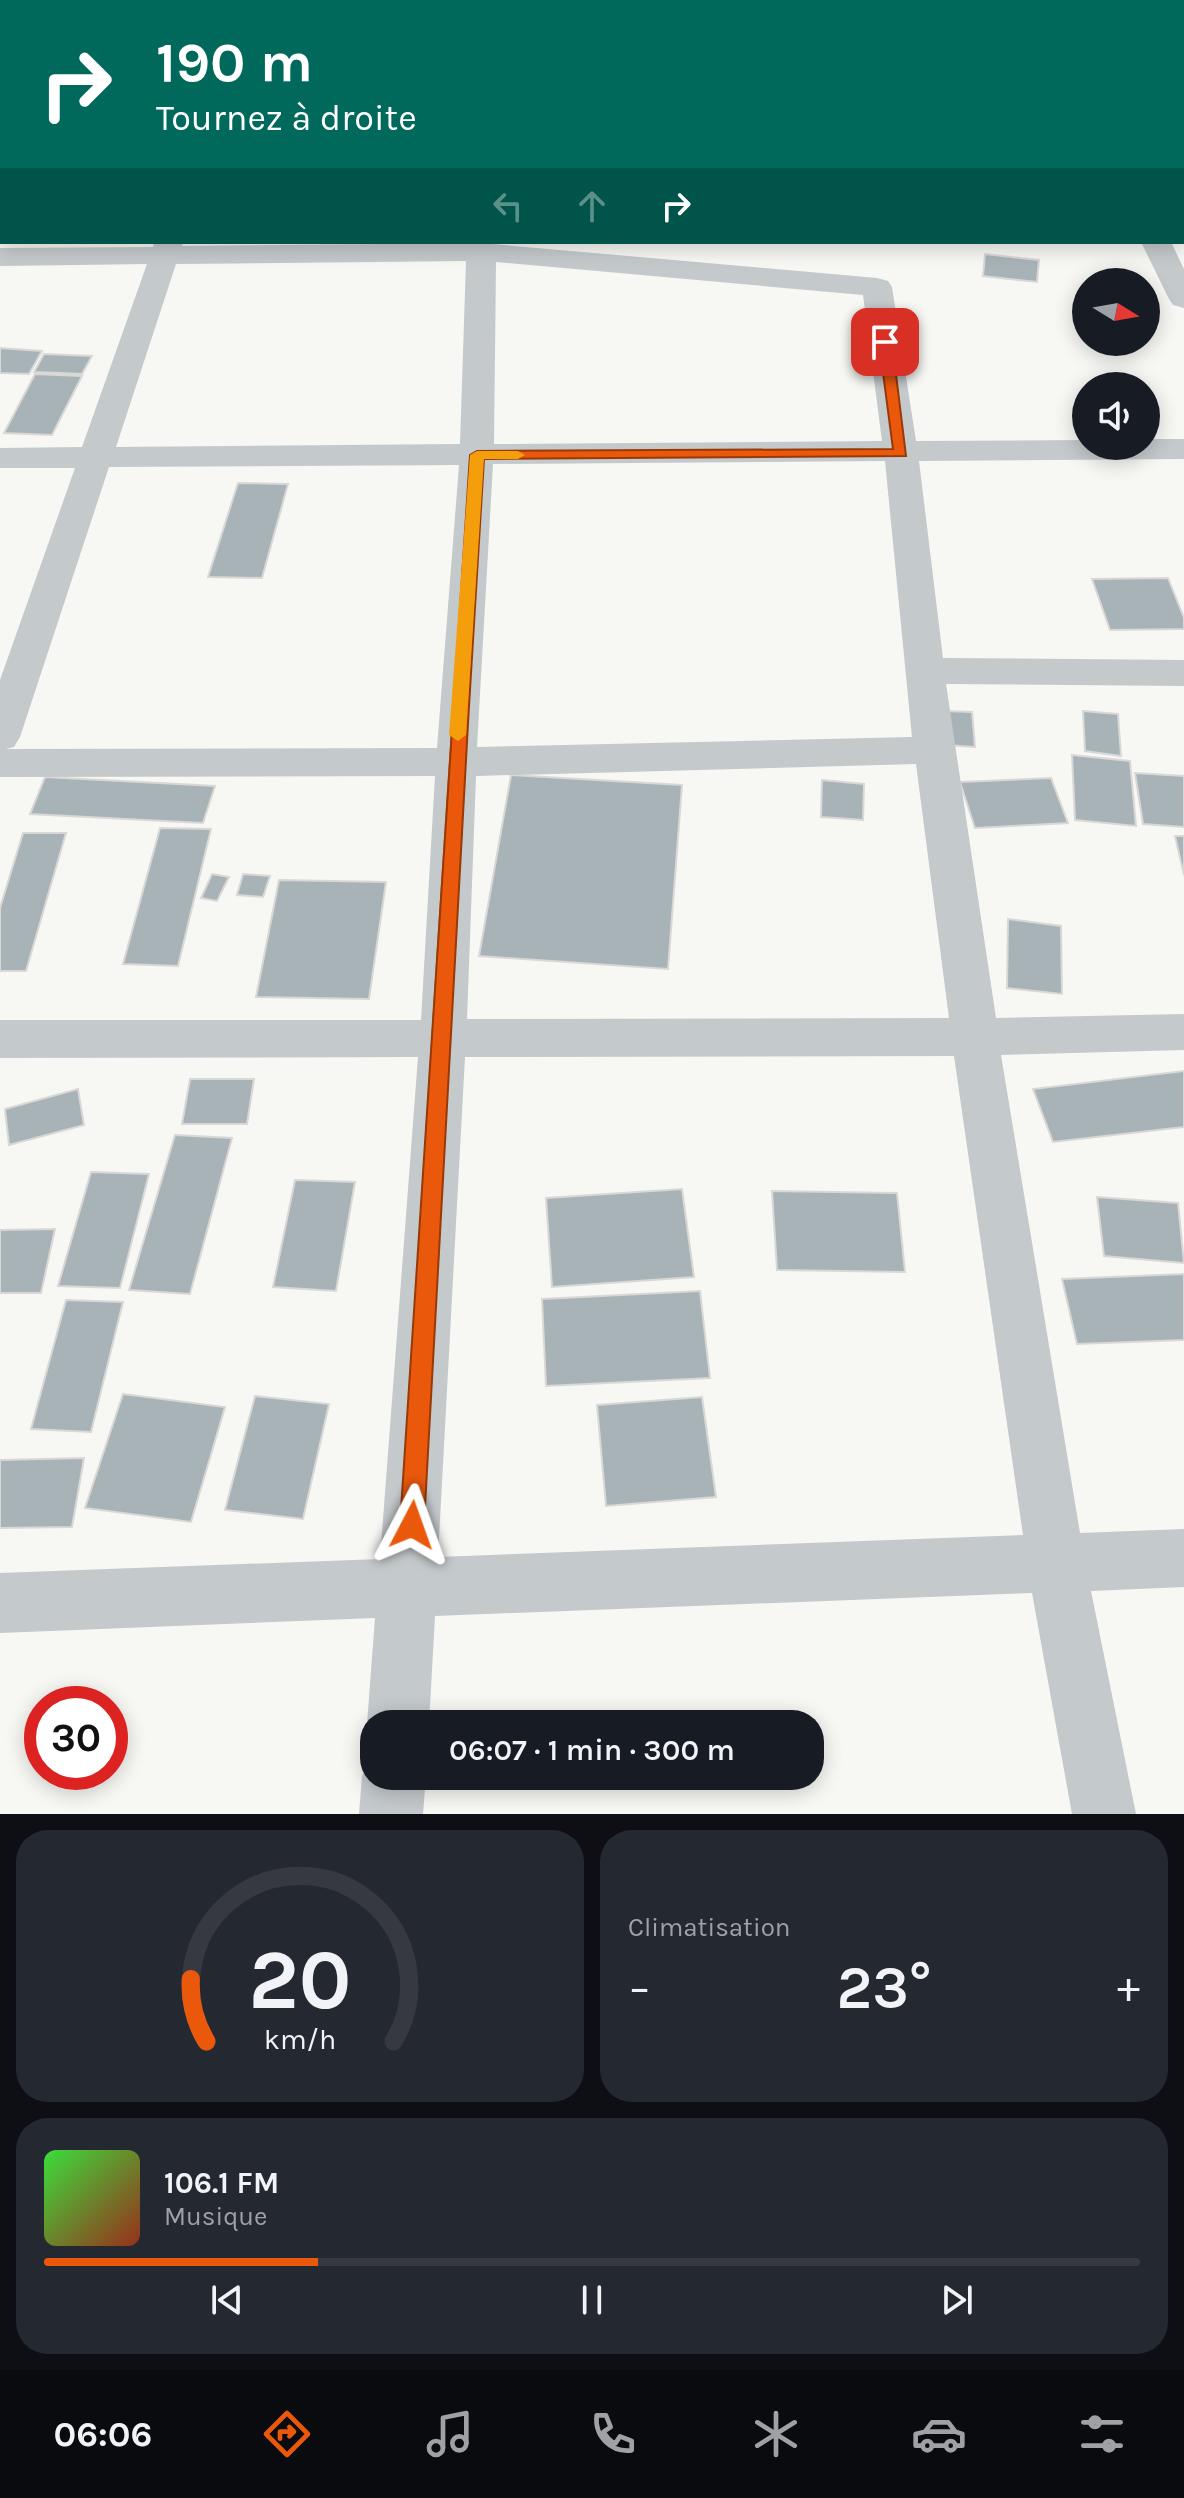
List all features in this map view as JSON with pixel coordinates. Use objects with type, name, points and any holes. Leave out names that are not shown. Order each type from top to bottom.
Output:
[{"type":"street","points":[[762,0],[778,0]]},
{"type":"street","points":[[1157,244],[1184,299]]},
{"type":"street","points":[[0,737],[167,249]]},
{"type":"street","points":[[0,257],[167,249],[481,252],[877,287],[901,453],[934,750],[975,1037],[1056,1563],[1104,1814]]},
{"type":"street","points":[[399,1710],[477,455],[481,252]]},
{"type":"street","points":[[0,458],[1184,449]]},
{"type":"street","points":[[925,671],[1184,673]]},
{"type":"street","points":[[0,763],[456,762],[934,750]]},
{"type":"street","points":[[0,1039],[975,1037],[1184,1032]]},
{"type":"street","points":[[0,1603],[408,1585],[1184,1558]]},
{"type":"street","points":[[391,1814],[393,1790]]},
{"type":"building","points":[[985,254],[1039,260],[1037,282],[983,276]]},
{"type":"building","points":[[0,348],[42,351],[29,374],[0,373]]},
{"type":"building","points":[[44,354],[92,356],[82,374],[34,372]]},
{"type":"building","points":[[35,374],[82,376],[52,435],[4,433]]},
{"type":"building","points":[[238,483],[288,484],[262,578],[208,577]]},
{"type":"building","points":[[1168,578],[1184,618],[1184,629],[1110,630],[1092,579]]},
{"type":"building","points":[[944,711],[972,712],[975,747],[946,745]]},
{"type":"building","points":[[1083,711],[1118,714],[1121,756],[1085,751]]},
{"type":"building","points":[[1072,755],[1130,761],[1136,826],[1075,820]]},
{"type":"building","points":[[1135,773],[1184,776],[1184,827],[1143,824]]},
{"type":"building","points":[[511,775],[682,785],[668,969],[479,956]]},
{"type":"building","points":[[45,777],[215,786],[203,823],[30,814]]},
{"type":"building","points":[[1051,778],[1068,823],[975,828],[960,782]]},
{"type":"building","points":[[822,780],[864,784],[863,820],[821,817]]},
{"type":"building","points":[[160,828],[211,829],[178,966],[123,964]]},
{"type":"building","points":[[23,833],[66,833],[26,971],[0,971],[0,908]]},
{"type":"building","points":[[1175,836],[1184,836],[1184,875]]},
{"type":"building","points":[[212,874],[229,877],[217,901],[201,898]]},
{"type":"building","points":[[243,874],[270,876],[263,897],[237,895]]},
{"type":"building","points":[[279,880],[386,882],[369,999],[256,997]]},
{"type":"building","points":[[1008,919],[1061,926],[1062,994],[1007,988]]},
{"type":"building","points":[[1184,1071],[1184,1127],[1053,1142],[1033,1089]]},
{"type":"building","points":[[190,1079],[254,1079],[247,1124],[182,1124]]},
{"type":"building","points":[[78,1089],[84,1125],[9,1145],[5,1109]]},
{"type":"building","points":[[175,1135],[232,1138],[190,1294],[129,1290]]},
{"type":"building","points":[[91,1172],[149,1174],[120,1288],[58,1286]]},
{"type":"building","points":[[295,1180],[355,1182],[336,1291],[273,1287]]},
{"type":"building","points":[[682,1189],[694,1277],[552,1287],[546,1198]]},
{"type":"building","points":[[772,1191],[897,1193],[905,1272],[777,1270]]},
{"type":"building","points":[[1097,1197],[1178,1203],[1184,1263],[1104,1256]]},
{"type":"building","points":[[55,1229],[41,1293],[0,1293],[0,1230]]},
{"type":"building","points":[[1184,1274],[1184,1340],[1077,1344],[1062,1279]]},
{"type":"building","points":[[700,1291],[710,1378],[546,1386],[542,1299]]},
{"type":"building","points":[[66,1300],[123,1302],[91,1432],[31,1429]]},
{"type":"building","points":[[123,1394],[225,1407],[191,1522],[85,1508]]},
{"type":"building","points":[[255,1396],[329,1404],[303,1519],[225,1510]]},
{"type":"building","points":[[702,1397],[716,1497],[606,1506],[597,1405]]},
{"type":"building","points":[[84,1458],[72,1527],[0,1528],[0,1460]]},
{"type":"slow traffic","points":[[458,735],[477,455],[518,455]]},
{"type":"route","points":[[412,1525],[477,455],[901,453],[885,342]]}]
